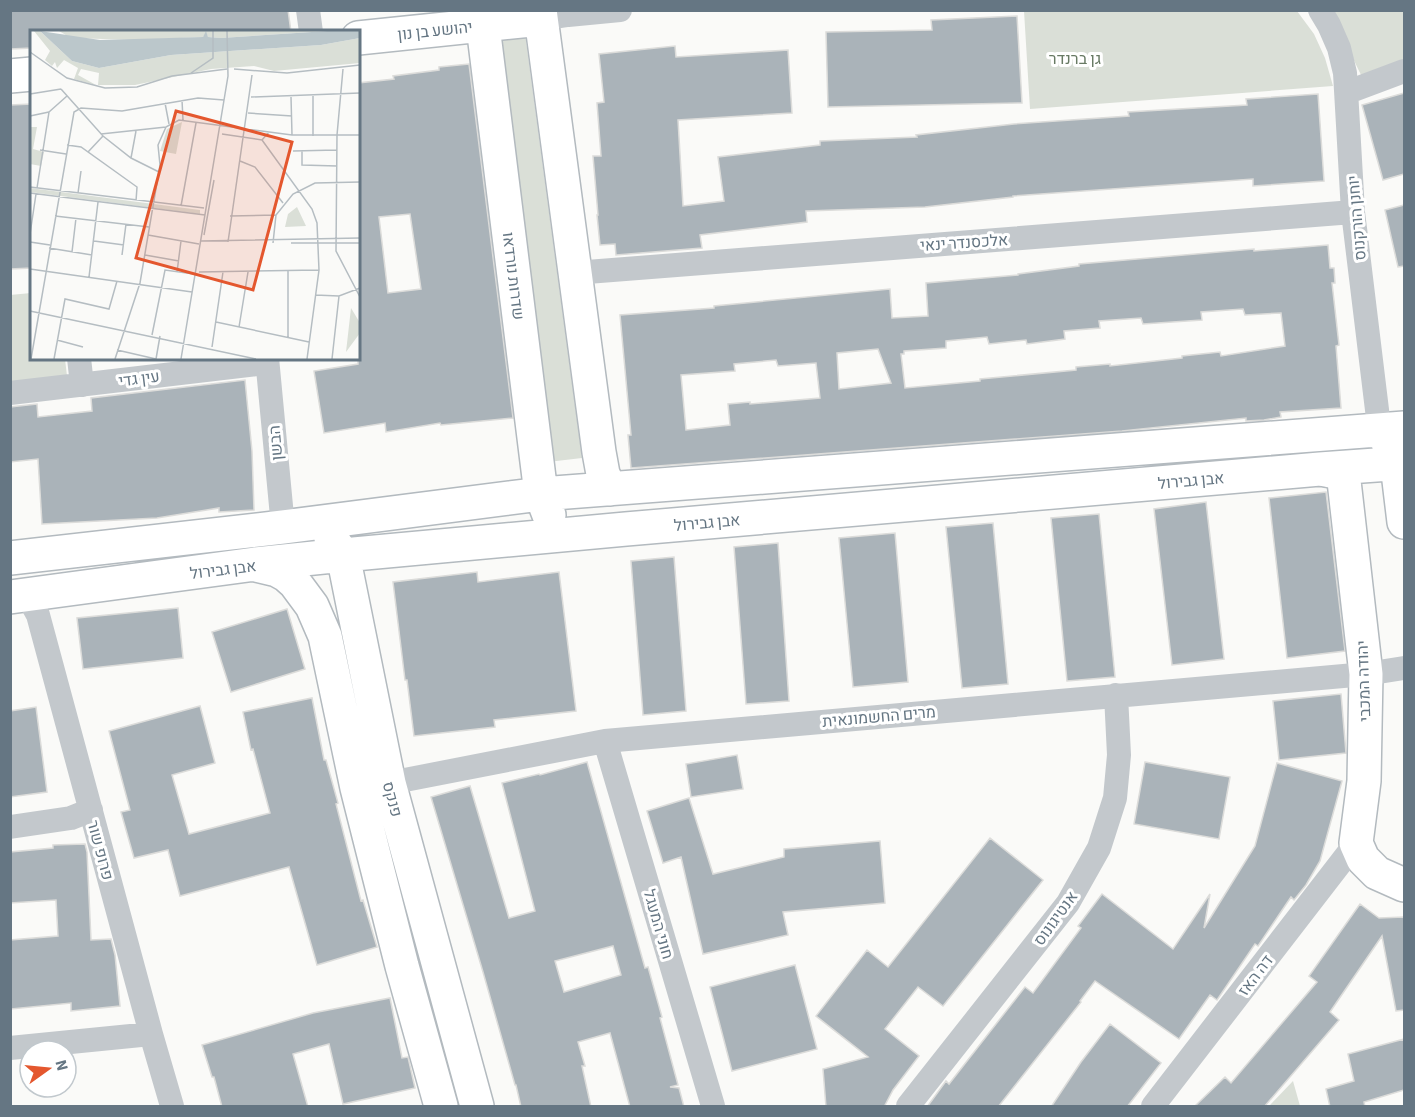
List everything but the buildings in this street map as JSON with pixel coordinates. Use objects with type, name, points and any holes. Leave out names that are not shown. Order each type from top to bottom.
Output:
[{"type":"main road","name":"יהושע בן נון","points":[[360,38],[482,18],[540,15]]},
{"type":"main road","points":[[540,15],[601,462],[603,474],[610,489]]},
{"type":"main road","name":"שדרות נורדאו","points":[[482,18],[541,494],[548,513],[566,534]]},
{"type":"main road","points":[[10,76],[30,74]]},
{"type":"main road","points":[[10,558],[283,527],[541,494],[1394,429],[1401,463],[1404,522]]},
{"type":"main road","name":"אבן גבירול","points":[[19,596],[255,564],[343,555],[1401,463]]},
{"type":"main road","name":"יהודה המכבי","points":[[1320,469],[1335,472],[1344,481],[1366,674],[1364,781],[1356,843]]},
{"type":"main road","points":[[283,527],[323,534],[332,539],[343,555]]},
{"type":"main road","name":"פנקס","points":[[343,555],[389,783],[477,1107]]},
{"type":"main road","name":"פנקס","points":[[255,564],[286,575],[303,592],[318,616],[330,658],[357,788],[441,1107]]},
{"type":"main road","points":[[1356,843],[1363,859],[1377,873],[1404,885]]},
{"type":"street","points":[[308,10],[311,30]]},
{"type":"street","name":"יהושע בן נון","points":[[540,15],[620,10]]},
{"type":"street","name":"יוחנן הורקנוס","points":[[1320,10],[1339,48],[1346,73],[1353,212],[1378,418],[1394,429]]},
{"type":"street","points":[[1347,92],[1404,71]]},
{"type":"street","name":"אלכסנדר ינאי","points":[[574,273],[1353,212]]},
{"type":"street","points":[[79,360],[82,385]]},
{"type":"street","name":"עין גדי","points":[[10,393],[267,361]]},
{"type":"street","name":"הבשן","points":[[267,361],[283,527]]},
{"type":"street","name":"פרופ שור","points":[[19,596],[38,615],[172,1107]]},
{"type":"street","name":"מרים החשמונאית","points":[[357,788],[605,741],[1404,669]]},
{"type":"street","name":"אנטיגונוס","points":[[908,1107],[1068,903],[1099,848],[1115,798],[1119,755],[1116,695]]},
{"type":"street","name":"חוני המעגל","points":[[605,741],[713,1107]]},
{"type":"street","points":[[10,827],[71,818],[91,810]]},
{"type":"street","name":"דה האז","points":[[1154,1107],[1356,843]]},
{"type":"street","points":[[10,1048],[151,1034]]},
{"type":"green space","points":[[488,11],[522,11],[582,458],[548,462]]},
{"type":"green space","name":"גן ברנדר","points":[[1024,11],[1297,11],[1314,34],[1325,58],[1333,86],[1030,109]]},
{"type":"green space","points":[[1330,11],[1404,11],[1404,61],[1362,77]]},
{"type":"green space","points":[[30,293],[30,360],[65,360],[67,376],[11,382],[10,295]]},
{"type":"green space","points":[[1293,1081],[1300,1106],[1269,1106]]}]
